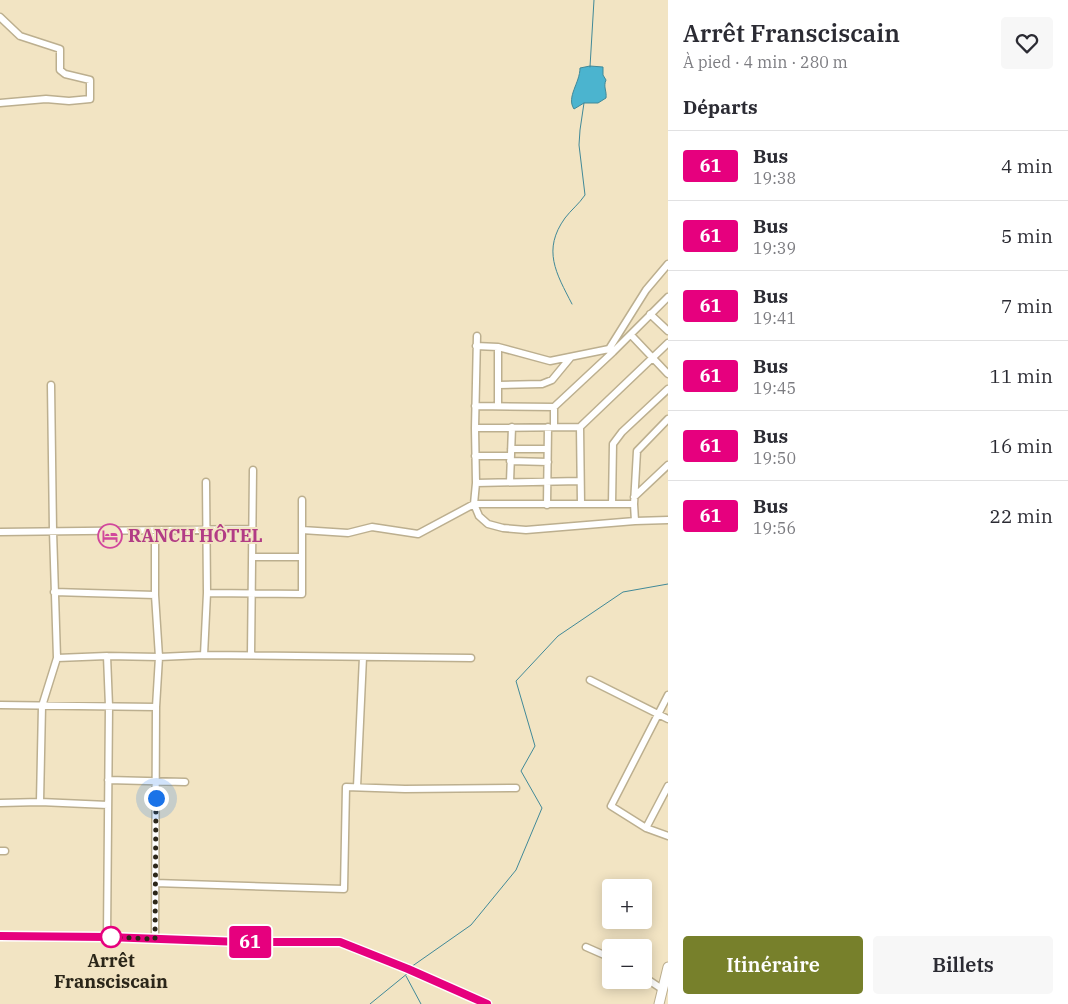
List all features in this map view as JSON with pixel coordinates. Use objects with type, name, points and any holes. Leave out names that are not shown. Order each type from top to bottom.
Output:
[{"type":"main road","points":[[659,1004],[668,967]]},
{"type":"street","points":[[0,17],[20,36],[60,49],[60,70],[65,74],[90,80],[90,99],[68,101],[46,99],[0,104]]},
{"type":"street","points":[[611,351],[646,290],[668,264]]},
{"type":"street","points":[[548,505],[548,449],[554,407],[611,351],[631,335],[668,297]]},
{"type":"street","points":[[650,314],[668,332]]},
{"type":"street","points":[[631,335],[668,374]]},
{"type":"street","points":[[476,336],[476,483],[474,504],[479,516],[488,524],[503,528],[526,530],[668,520]]},
{"type":"street","points":[[475,428],[580,427],[668,343]]},
{"type":"street","points":[[476,346],[498,347],[550,361],[611,351]]},
{"type":"street","points":[[498,347],[498,406]]},
{"type":"street","points":[[498,385],[542,384],[552,380],[571,357]]},
{"type":"street","points":[[40,802],[42,706],[57,658],[52,531],[52,385]]},
{"type":"street","points":[[612,504],[613,444],[622,432],[668,389]]},
{"type":"street","points":[[475,406],[554,407]]},
{"type":"street","points":[[635,521],[634,501],[637,451],[668,419]]},
{"type":"street","points":[[510,482],[512,427]]},
{"type":"street","points":[[580,427],[581,504]]},
{"type":"street","points":[[475,456],[511,455],[548,449]]},
{"type":"street","points":[[511,455],[548,462]]},
{"type":"street","points":[[302,530],[348,533],[372,527],[418,534],[474,504],[612,504],[634,501],[667,468]]},
{"type":"street","points":[[251,655],[253,470]]},
{"type":"street","points":[[476,483],[580,481]]},
{"type":"street","points":[[204,655],[207,593],[206,482]]},
{"type":"street","points":[[207,593],[302,594],[302,500]]},
{"type":"street","points":[[0,532],[252,529]]},
{"type":"street","points":[[155,530],[155,595],[159,657],[156,706],[155,939]]},
{"type":"street","points":[[252,557],[301,557]]},
{"type":"street","points":[[54,592],[155,595]]},
{"type":"street","points":[[57,658],[204,655],[471,658]]},
{"type":"street","points":[[107,656],[109,706],[107,937]]},
{"type":"street","points":[[357,787],[363,657]]},
{"type":"street","points":[[590,680],[668,719]]},
{"type":"street","points":[[668,695],[611,806],[646,828],[668,836]]},
{"type":"street","points":[[0,705],[156,706]]},
{"type":"street","points":[[108,780],[185,782]]},
{"type":"street","points":[[646,828],[668,786]]},
{"type":"street","points":[[155,883],[344,889],[346,787],[405,789],[516,788]]},
{"type":"street","points":[[0,803],[40,802],[108,805]]},
{"type":"street","points":[[0,936],[107,937],[241,942],[340,942],[487,1004]]},
{"type":"street","points":[[586,947],[602,954]]},
{"type":"street","points":[[652,982],[662,989]]},
{"type":"water","points":[[590,66],[603,67],[603,75],[606,80],[606,98],[598,103],[584,103],[574,109],[572,95],[580,68]]},
{"type":"waterway","points":[[590,67],[594,0]]},
{"type":"waterway","points":[[572,304],[557,272],[553,251],[558,230],[565,218],[585,195],[579,145],[584,103]]},
{"type":"waterway","points":[[411,967],[471,925],[516,870],[542,808],[521,771],[535,746],[516,681],[558,636],[623,592],[668,584]]},
{"type":"waterway","points":[[370,1004],[408,973]]},
{"type":"waterway","points":[[406,976],[421,1004]]},
{"type":"bus line","name":"61","points":[[0,936],[107,937],[241,942],[340,942],[408,969],[487,1004]]},
{"type":"place","name":"RANCH HÔTEL","points":[[110,536]]},
{"type":"place","name":"Arrêt Fransciscain","points":[[111,937]]},
{"type":"route","points":[[111,937],[155,939],[156,798]]}]
